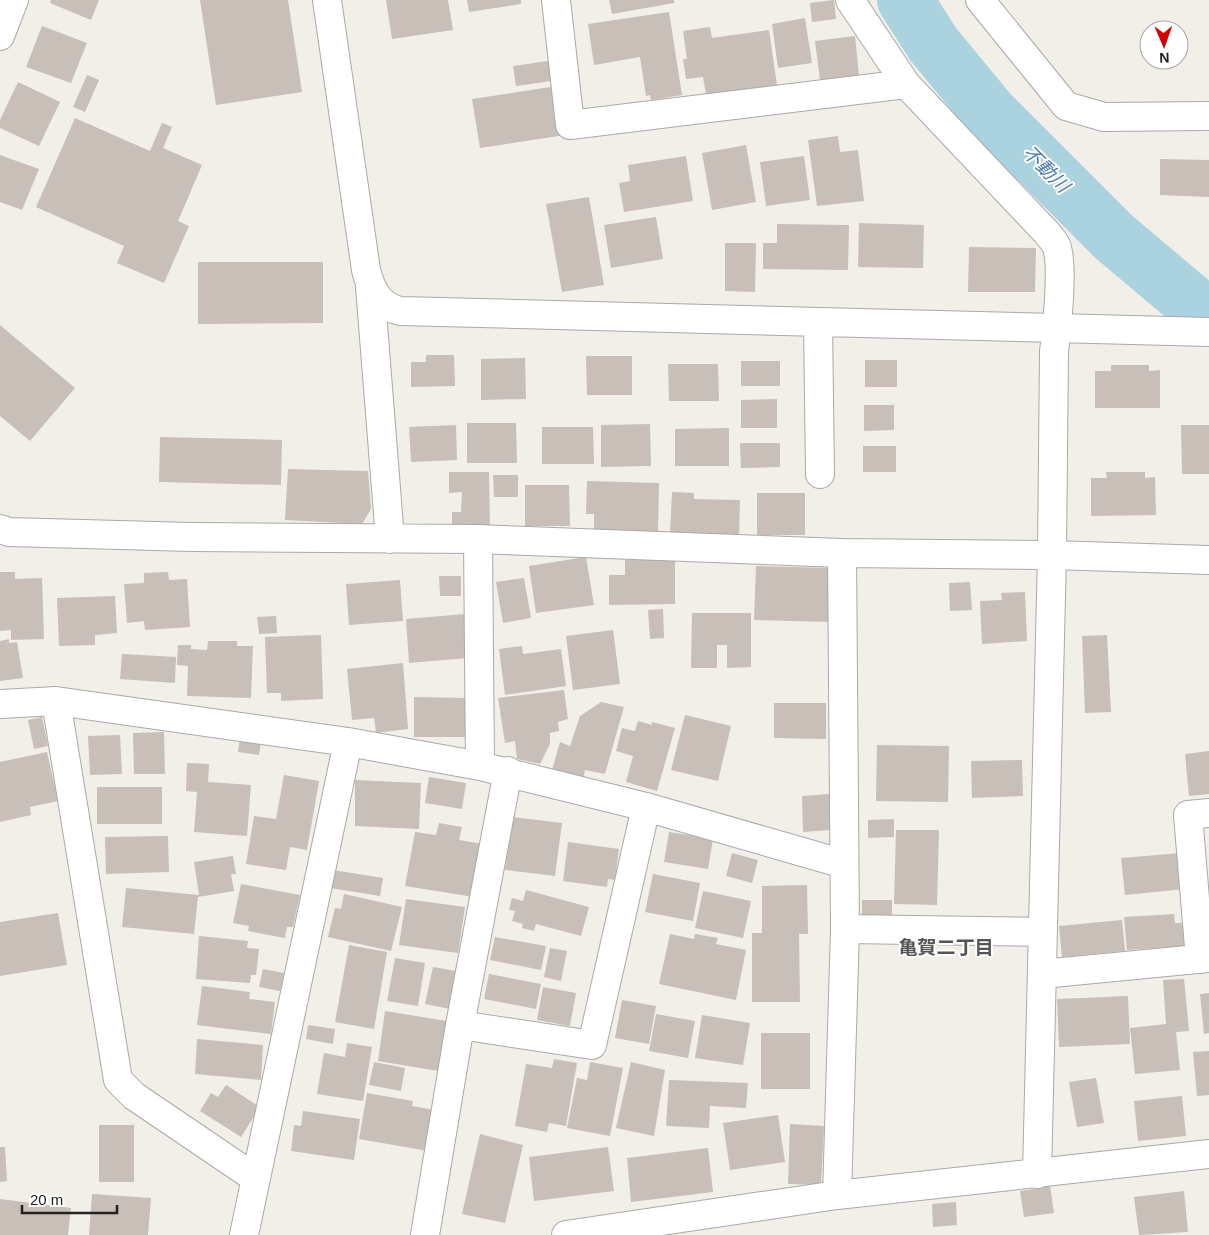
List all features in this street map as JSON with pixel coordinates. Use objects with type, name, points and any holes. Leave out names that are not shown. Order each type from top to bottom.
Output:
[{"type":"street","points":[[0,36],[14,0]]},
{"type":"street","points":[[327,0],[370,286],[390,539]]},
{"type":"street","points":[[556,0],[570,125],[906,84]]},
{"type":"street","points":[[850,0],[906,84],[1056,244],[1059,256],[1057,328],[1054,352],[1052,555],[1037,1174]]},
{"type":"street","points":[[980,0],[1066,106],[1104,117],[1209,116]]},
{"type":"street","points":[[370,286],[385,305],[400,311],[1196,332]]},
{"type":"street","points":[[818,322],[820,474]]},
{"type":"street","points":[[0,529],[9,532],[173,537],[478,539],[842,554],[1052,555],[1209,560]]},
{"type":"street","points":[[478,539],[480,766]]},
{"type":"street","points":[[837,1196],[845,929],[842,554]]},
{"type":"street","points":[[0,704],[56,700],[348,742],[508,771],[844,864]]},
{"type":"street","points":[[56,700],[118,1080],[134,1096],[255,1178]]},
{"type":"street","points":[[244,1235],[348,742]]},
{"type":"street","points":[[425,1235],[460,1025],[508,771]]},
{"type":"street","points":[[460,1025],[592,1045],[646,808]]},
{"type":"street","points":[[1042,974],[1205,959],[1188,815],[1209,813]]},
{"type":"street","points":[[845,929],[1043,932]]},
{"type":"street","points":[[566,1235],[837,1196],[1209,1154]]},
{"type":"building","points":[[51,0],[99,0],[91,20],[50,3]]},
{"type":"building","points":[[200,0],[288,0],[302,92],[216,105]]},
{"type":"building","points":[[386,0],[448,0],[453,30],[392,39]]},
{"type":"building","points":[[467,0],[521,0],[521,4],[469,12]]},
{"type":"building","points":[[609,0],[674,0],[674,3],[612,14]]},
{"type":"building","points":[[834,0],[836,19],[812,22],[810,3]]},
{"type":"building","points":[[669,12],[682,95],[651,100],[650,95],[646,96],[640,57],[594,65],[588,24]]},
{"type":"building","points":[[805,18],[812,63],[778,68],[772,24]]},
{"type":"building","points":[[42,26],[87,43],[71,83],[26,67]]},
{"type":"building","points":[[710,27],[712,38],[769,30],[777,85],[706,95],[703,77],[686,79],[683,59],[687,59],[683,31]]},
{"type":"building","points":[[855,36],[859,76],[820,80],[815,41]]},
{"type":"building","points":[[555,60],[558,80],[516,86],[513,66]]},
{"type":"building","points":[[87,75],[99,80],[85,112],[73,107]]},
{"type":"building","points":[[18,82],[60,102],[39,146],[0,128],[0,120]]},
{"type":"building","points":[[557,86],[565,135],[480,148],[472,99]]},
{"type":"building","points":[[75,118],[150,151],[162,123],[172,127],[163,148],[202,165],[178,221],[189,226],[164,283],[117,263],[124,246],[36,207]]},
{"type":"building","points":[[838,136],[840,152],[858,150],[864,201],[817,206],[808,140]]},
{"type":"building","points":[[746,145],[756,202],[712,210],[702,153]]},
{"type":"building","points":[[0,155],[39,169],[22,210],[0,202]]},
{"type":"building","points":[[686,156],[693,201],[624,212],[619,183],[630,181],[628,165]]},
{"type":"building","points":[[804,156],[810,200],[766,206],[760,162]]},
{"type":"building","points":[[1160,159],[1209,160],[1209,197],[1160,195]]},
{"type":"building","points":[[589,197],[604,285],[562,292],[546,204]]},
{"type":"building","points":[[656,217],[663,259],[611,268],[604,225]]},
{"type":"building","points":[[859,223],[924,225],[923,268],[858,267]]},
{"type":"building","points":[[777,224],[849,225],[848,270],[763,269],[763,243],[777,243]]},
{"type":"building","points":[[725,243],[756,243],[755,292],[725,291]]},
{"type":"building","points":[[969,247],[1036,248],[1035,292],[968,292]]},
{"type":"building","points":[[198,262],[323,262],[323,323],[198,324]]},
{"type":"building","points":[[0,325],[75,388],[30,441],[0,416]]},
{"type":"building","points":[[426,355],[454,355],[455,386],[411,387],[411,362],[426,362]]},
{"type":"building","points":[[586,356],[632,356],[632,395],[587,395]]},
{"type":"building","points":[[525,358],[526,399],[481,400],[481,359]]},
{"type":"building","points":[[865,360],[897,360],[897,387],[865,387]]},
{"type":"building","points":[[741,361],[780,361],[780,386],[741,386]]},
{"type":"building","points":[[668,364],[718,364],[719,401],[669,401]]},
{"type":"building","points":[[1111,365],[1149,365],[1149,371],[1160,370],[1160,408],[1095,408],[1095,371],[1111,371]]},
{"type":"building","points":[[777,399],[777,428],[741,428],[741,400]]},
{"type":"building","points":[[864,405],[894,405],[894,430],[864,431]]},
{"type":"building","points":[[467,423],[516,423],[517,463],[467,463]]},
{"type":"building","points":[[650,424],[651,466],[601,467],[601,425]]},
{"type":"building","points":[[456,425],[457,460],[411,462],[409,427]]},
{"type":"building","points":[[1181,425],[1209,425],[1209,474],[1182,474]]},
{"type":"building","points":[[542,427],[593,427],[594,464],[542,464]]},
{"type":"building","points":[[729,428],[729,466],[675,466],[675,429]]},
{"type":"building","points":[[160,437],[282,440],[281,485],[159,482]]},
{"type":"building","points":[[740,443],[780,443],[780,467],[741,468]]},
{"type":"building","points":[[863,446],[896,446],[896,472],[863,472]]},
{"type":"building","points":[[288,469],[368,471],[371,509],[362,524],[285,520]]},
{"type":"building","points":[[449,472],[489,472],[490,530],[452,530],[452,512],[461,512],[462,492],[449,493]]},
{"type":"building","points":[[1106,472],[1145,472],[1145,478],[1155,477],[1156,515],[1091,516],[1091,478],[1107,478]]},
{"type":"building","points":[[493,475],[518,475],[518,497],[494,497]]},
{"type":"building","points":[[587,481],[659,483],[658,532],[594,531],[594,514],[586,514]]},
{"type":"building","points":[[525,485],[569,485],[570,526],[525,526]]},
{"type":"building","points":[[672,492],[694,493],[694,499],[740,500],[739,536],[670,533]]},
{"type":"building","points":[[757,493],[805,493],[805,535],[757,535]]},
{"type":"building","points":[[586,557],[594,605],[536,613],[529,566]]},
{"type":"building","points":[[625,560],[675,560],[675,604],[609,605],[609,575],[625,575]]},
{"type":"building","points":[[756,566],[832,568],[830,622],[754,620]]},
{"type":"building","points":[[0,572],[15,572],[15,579],[42,578],[44,639],[11,640],[11,630],[0,631]]},
{"type":"building","points":[[168,572],[169,580],[187,579],[190,627],[145,630],[144,621],[127,623],[124,584],[144,583],[144,573]]},
{"type":"building","points":[[439,576],[461,576],[461,596],[440,596]]},
{"type":"building","points":[[524,578],[531,618],[503,623],[496,582]]},
{"type":"building","points":[[400,580],[403,621],[349,625],[346,584]]},
{"type":"building","points":[[970,582],[972,610],[950,611],[949,583]]},
{"type":"building","points":[[1025,592],[1027,641],[982,644],[980,601],[1002,600],[1001,593]]},
{"type":"building","points":[[115,596],[117,633],[95,635],[95,645],[59,646],[57,598]]},
{"type":"building","points":[[663,609],[664,638],[650,639],[648,610]]},
{"type":"building","points":[[692,613],[751,613],[751,667],[727,668],[727,645],[717,645],[717,668],[691,668]]},
{"type":"building","points":[[465,614],[468,658],[409,663],[406,619]]},
{"type":"building","points":[[276,616],[277,633],[259,634],[257,617]]},
{"type":"building","points":[[613,630],[620,684],[573,690],[566,636]]},
{"type":"building","points":[[321,635],[323,699],[281,701],[281,693],[267,693],[265,637]]},
{"type":"building","points":[[1107,635],[1111,712],[1085,713],[1082,636]]},
{"type":"building","points":[[9,639],[9,643],[17,642],[23,678],[0,681],[0,641]]},
{"type":"building","points":[[208,641],[237,641],[237,646],[253,646],[251,698],[187,696],[188,666],[177,665],[178,645],[191,645],[191,649],[207,650]]},
{"type":"building","points":[[522,646],[523,654],[561,649],[566,686],[505,695],[499,649]]},
{"type":"building","points":[[122,654],[176,657],[175,683],[120,679]]},
{"type":"building","points":[[403,663],[408,729],[376,733],[374,718],[352,720],[347,669]]},
{"type":"building","points":[[564,690],[568,719],[558,722],[559,731],[550,733],[550,744],[540,764],[517,759],[515,741],[505,743],[498,698]]},
{"type":"building","points":[[414,697],[468,698],[468,737],[414,737]]},
{"type":"building","points":[[601,702],[624,707],[605,774],[585,770],[583,779],[552,770],[560,742],[570,746],[580,716]]},
{"type":"building","points":[[774,703],[826,703],[826,739],[774,738]]},
{"type":"building","points":[[685,715],[731,726],[718,781],[671,770]]},
{"type":"building","points":[[42,717],[48,746],[34,749],[28,720]]},
{"type":"building","points":[[638,721],[652,725],[652,722],[675,728],[657,791],[626,782],[633,756],[616,751],[622,728],[635,731]]},
{"type":"building","points":[[164,732],[165,774],[134,774],[133,733]]},
{"type":"building","points":[[120,735],[122,774],[90,775],[88,736]]},
{"type":"building","points":[[240,738],[261,741],[259,755],[238,752]]},
{"type":"building","points":[[877,745],[949,746],[948,802],[876,801]]},
{"type":"building","points":[[1209,751],[1209,794],[1189,796],[1185,754]]},
{"type":"building","points":[[47,752],[58,801],[30,807],[31,815],[0,822],[0,762]]},
{"type":"building","points":[[1022,760],[1023,796],[972,798],[971,761]]},
{"type":"building","points":[[187,763],[209,764],[208,782],[251,785],[247,836],[194,832],[197,792],[186,791]]},
{"type":"building","points":[[284,775],[319,781],[307,850],[290,847],[286,870],[246,864],[254,816],[276,819]]},
{"type":"building","points":[[429,777],[466,783],[462,809],[425,803]]},
{"type":"building","points":[[355,780],[421,783],[419,829],[355,826]]},
{"type":"building","points":[[97,787],[162,787],[162,824],[97,824]]},
{"type":"building","points":[[830,794],[831,830],[803,832],[802,796]]},
{"type":"building","points":[[513,817],[562,823],[555,876],[505,870]]},
{"type":"building","points":[[894,819],[894,837],[868,838],[868,820]]},
{"type":"building","points":[[439,823],[462,827],[459,840],[483,844],[474,897],[405,886],[415,832],[436,835]]},
{"type":"building","points":[[896,830],[939,830],[937,905],[894,904]]},
{"type":"building","points":[[669,832],[713,839],[708,869],[664,862]]},
{"type":"building","points":[[168,836],[169,872],[106,874],[105,837]]},
{"type":"building","points":[[568,842],[619,849],[615,880],[608,879],[607,887],[563,881]]},
{"type":"building","points":[[732,853],[758,860],[752,883],[726,876]]},
{"type":"building","points":[[1181,853],[1184,889],[1125,895],[1121,858]]},
{"type":"building","points":[[233,856],[236,874],[231,874],[234,891],[198,897],[194,934],[122,927],[126,888],[199,895],[194,862]]},
{"type":"building","points":[[333,870],[383,878],[380,896],[330,888]]},
{"type":"building","points":[[653,874],[700,883],[693,921],[645,912]]},
{"type":"building","points":[[241,884],[300,895],[293,927],[287,927],[285,938],[248,931],[249,926],[233,923]]},
{"type":"building","points":[[807,885],[808,934],[799,934],[800,1002],[752,1002],[752,933],[762,933],[762,886]]},
{"type":"building","points":[[526,890],[589,907],[581,936],[536,924],[534,931],[522,928],[523,924],[512,921],[515,911],[509,910],[512,898],[523,901]]},
{"type":"building","points":[[703,891],[751,901],[743,938],[695,928]]},
{"type":"building","points":[[344,894],[402,907],[391,951],[328,937],[335,908],[341,909]]},
{"type":"building","points":[[406,899],[465,907],[458,953],[399,945]]},
{"type":"building","points":[[862,900],[892,900],[892,916],[862,917]]},
{"type":"building","points":[[58,913],[67,965],[0,976],[0,922]]},
{"type":"building","points":[[1174,914],[1175,923],[1185,923],[1186,946],[1127,950],[1124,917]]},
{"type":"building","points":[[1122,920],[1125,951],[1062,957],[1059,926]]},
{"type":"building","points":[[670,934],[694,939],[695,934],[718,938],[716,944],[746,950],[736,1000],[659,984]]},
{"type":"building","points":[[199,936],[248,941],[247,948],[259,949],[256,975],[251,975],[250,983],[196,979]]},
{"type":"building","points":[[495,937],[546,946],[541,970],[490,960]]},
{"type":"building","points":[[349,945],[387,952],[374,1029],[335,1022]]},
{"type":"building","points":[[550,948],[567,951],[561,981],[544,977]]},
{"type":"building","points":[[395,958],[425,963],[418,1006],[387,1001]]},
{"type":"building","points":[[433,967],[462,972],[455,1010],[425,1004]]},
{"type":"building","points":[[263,969],[284,973],[280,991],[259,987]]},
{"type":"building","points":[[489,974],[541,984],[536,1009],[484,999]]},
{"type":"building","points":[[1184,979],[1189,1031],[1176,1032],[1180,1070],[1135,1074],[1130,1028],[1166,1024],[1163,980]]},
{"type":"building","points":[[202,986],[250,992],[249,999],[275,1002],[271,1034],[197,1025]]},
{"type":"building","points":[[543,987],[576,993],[570,1026],[537,1020]]},
{"type":"building","points":[[1209,993],[1209,1033],[1204,1034],[1200,994]]},
{"type":"building","points":[[1128,996],[1130,1044],[1059,1047],[1057,999]]},
{"type":"building","points":[[622,1000],[656,1006],[649,1044],[615,1038]]},
{"type":"building","points":[[385,1011],[447,1021],[438,1071],[378,1061]]},
{"type":"building","points":[[656,1014],[695,1021],[688,1058],[649,1051]]},
{"type":"building","points":[[702,1015],[750,1023],[743,1065],[695,1058]]},
{"type":"building","points":[[308,1025],[335,1029],[333,1044],[306,1039]]},
{"type":"building","points":[[761,1033],[810,1033],[810,1089],[761,1089]]},
{"type":"building","points":[[197,1039],[263,1045],[261,1080],[195,1074]]},
{"type":"building","points":[[347,1043],[372,1047],[363,1101],[317,1094],[324,1053],[345,1057]]},
{"type":"building","points":[[1209,1051],[1209,1095],[1197,1096],[1193,1052]]},
{"type":"building","points":[[554,1059],[577,1063],[566,1126],[549,1123],[547,1132],[515,1126],[526,1064],[552,1068]]},
{"type":"building","points":[[374,1062],[405,1068],[401,1091],[369,1085]]},
{"type":"building","points":[[590,1062],[623,1068],[610,1136],[567,1128],[577,1078],[587,1080]]},
{"type":"building","points":[[631,1062],[665,1070],[654,1136],[616,1128]]},
{"type":"building","points":[[1096,1078],[1104,1123],[1077,1127],[1069,1082]]},
{"type":"building","points":[[669,1080],[748,1083],[746,1108],[710,1106],[709,1128],[666,1126]]},
{"type":"building","points":[[226,1085],[260,1107],[241,1137],[200,1111],[211,1093],[218,1097]]},
{"type":"building","points":[[367,1093],[413,1101],[412,1106],[435,1110],[428,1151],[359,1139]]},
{"type":"building","points":[[1182,1096],[1186,1136],[1138,1141],[1134,1101]]},
{"type":"building","points":[[303,1111],[360,1119],[354,1160],[291,1151],[294,1125],[301,1126]]},
{"type":"building","points":[[778,1115],[785,1162],[730,1170],[723,1123]]},
{"type":"building","points":[[790,1124],[824,1126],[821,1185],[788,1184]]},
{"type":"building","points":[[99,1125],[134,1125],[134,1182],[99,1182]]},
{"type":"building","points":[[480,1134],[523,1145],[505,1223],[462,1214]]},
{"type":"building","points":[[0,1147],[5,1147],[7,1181],[0,1182]]},
{"type":"building","points":[[608,1147],[614,1191],[534,1201],[529,1157]]},
{"type":"building","points":[[708,1148],[713,1192],[631,1202],[627,1158]]},
{"type":"building","points":[[1050,1186],[1054,1213],[1024,1217],[1020,1191]]},
{"type":"building","points":[[1184,1191],[1188,1232],[1139,1235],[1134,1197]]},
{"type":"building","points":[[92,1194],[151,1198],[148,1235],[89,1235]]},
{"type":"building","points":[[0,1199],[71,1208],[68,1235],[0,1235]]},
{"type":"building","points":[[956,1202],[957,1225],[933,1227],[932,1204]]},
{"type":"waterway","name":"不動川","points":[[905,0],[933,44],[990,113],[1114,237],[1209,317]]},
{"type":"district","name":"亀賀二丁目","points":[[946,947]]}]
